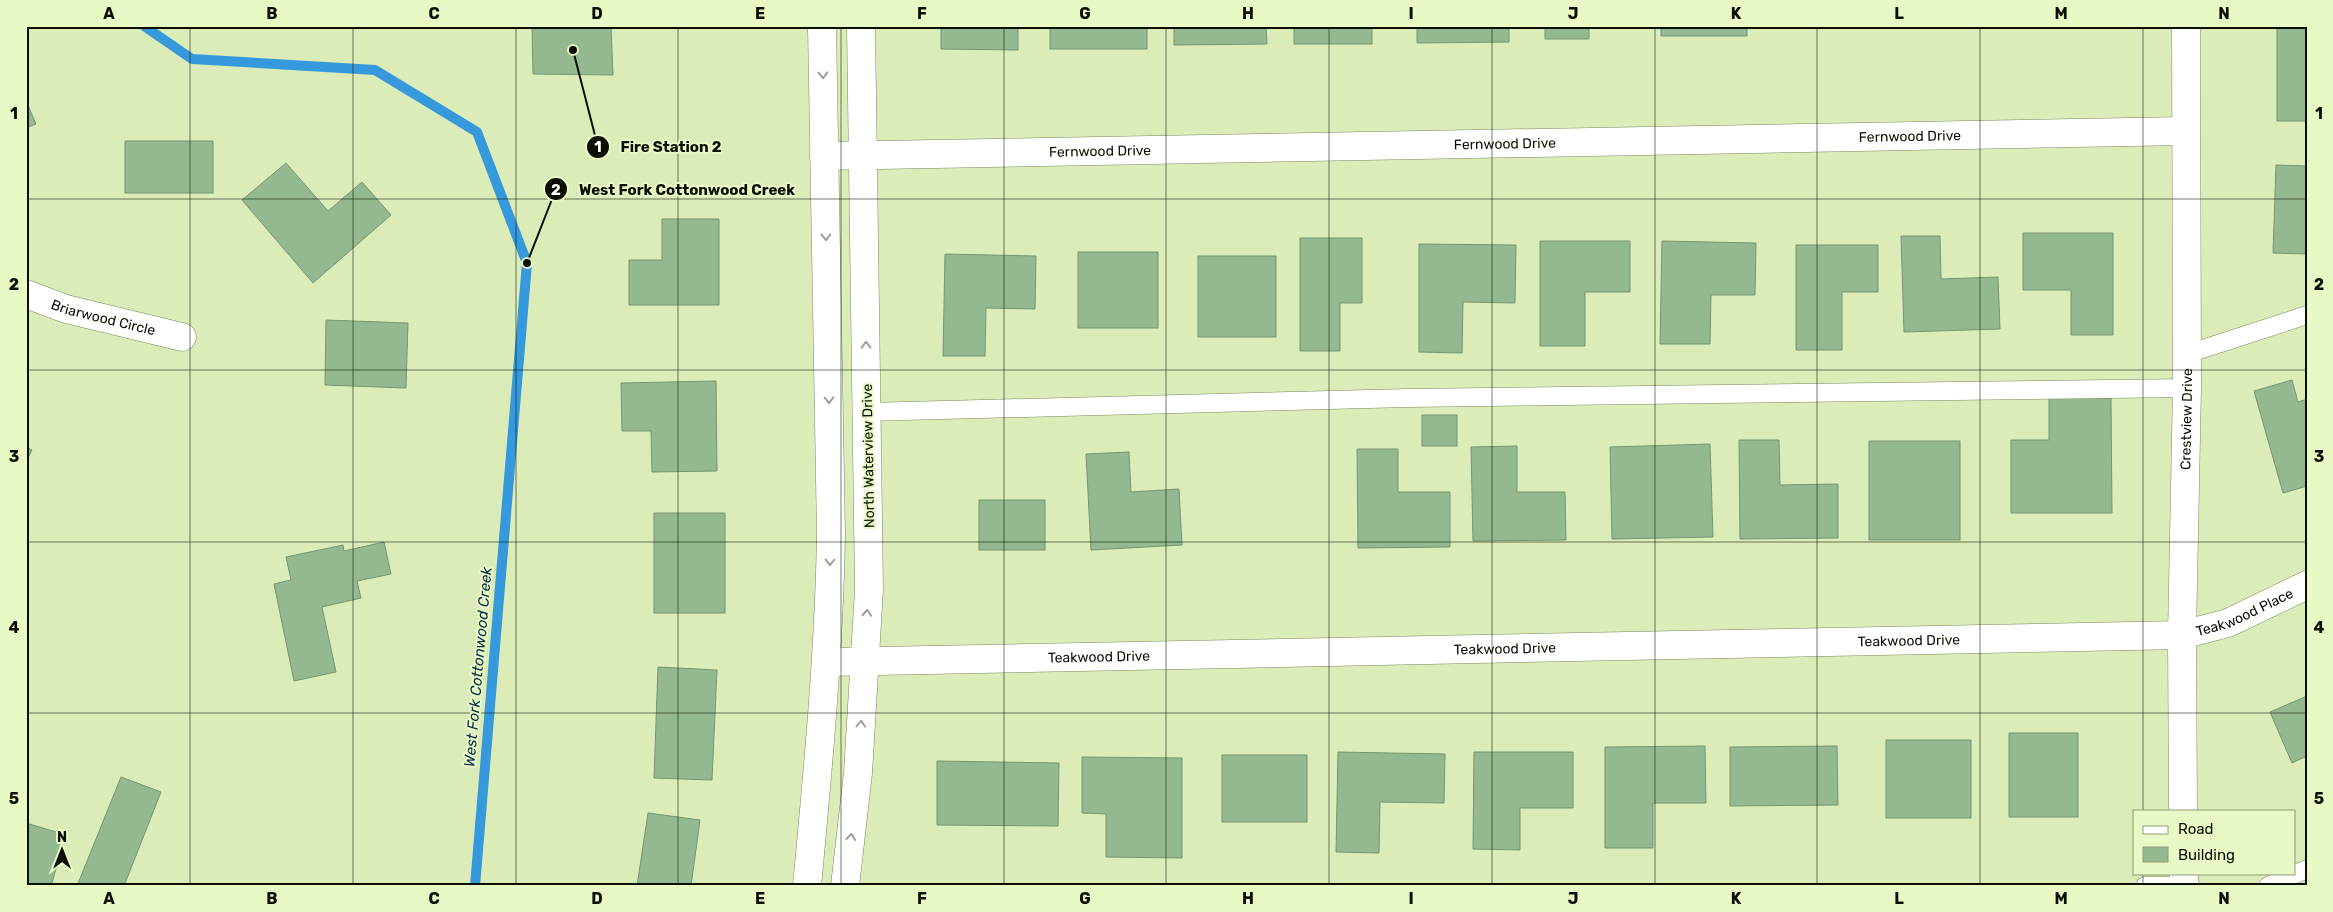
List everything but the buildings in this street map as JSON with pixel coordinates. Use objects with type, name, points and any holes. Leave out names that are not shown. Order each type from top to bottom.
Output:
[{"type":"street","points":[[807,886],[827,662],[831,534],[822,26]]},
{"type":"street","name":"North Waterview Drive","points":[[845,886],[858,772],[869,589],[861,26]]},
{"type":"street","name":"Crestview Drive","points":[[2183,810],[2182,635],[2187,388],[2186,26]]},
{"type":"street","name":"Fernwood Drive","points":[[824,156],[2186,131]]},
{"type":"street","name":"Briarwood Circle","points":[[26,294],[66,309],[182,337]]},
{"type":"street","name":"Teakwood Place","points":[[2182,635],[2228,623],[2307,585]]},
{"type":"street","name":"Teakwood Drive","points":[[827,662],[2182,635]]},
{"type":"lane","points":[[2187,354],[2307,315]]},
{"type":"lane","points":[[867,412],[1408,398],[2187,388]]},
{"type":"lane","points":[[2268,886],[2296,874]]},
{"type":"lane","points":[[2146,886],[2186,882]]},
{"type":"waterway","name":"West Fork Cottonwood Creek","points":[[144,26],[192,59],[375,70],[477,132],[527,263],[475,886]]},
{"type":"place","name":"Fire Station 2","points":[[573,50]]},
{"type":"place","name":"West Fork Cottonwood Creek","points":[[527,263]]}]
